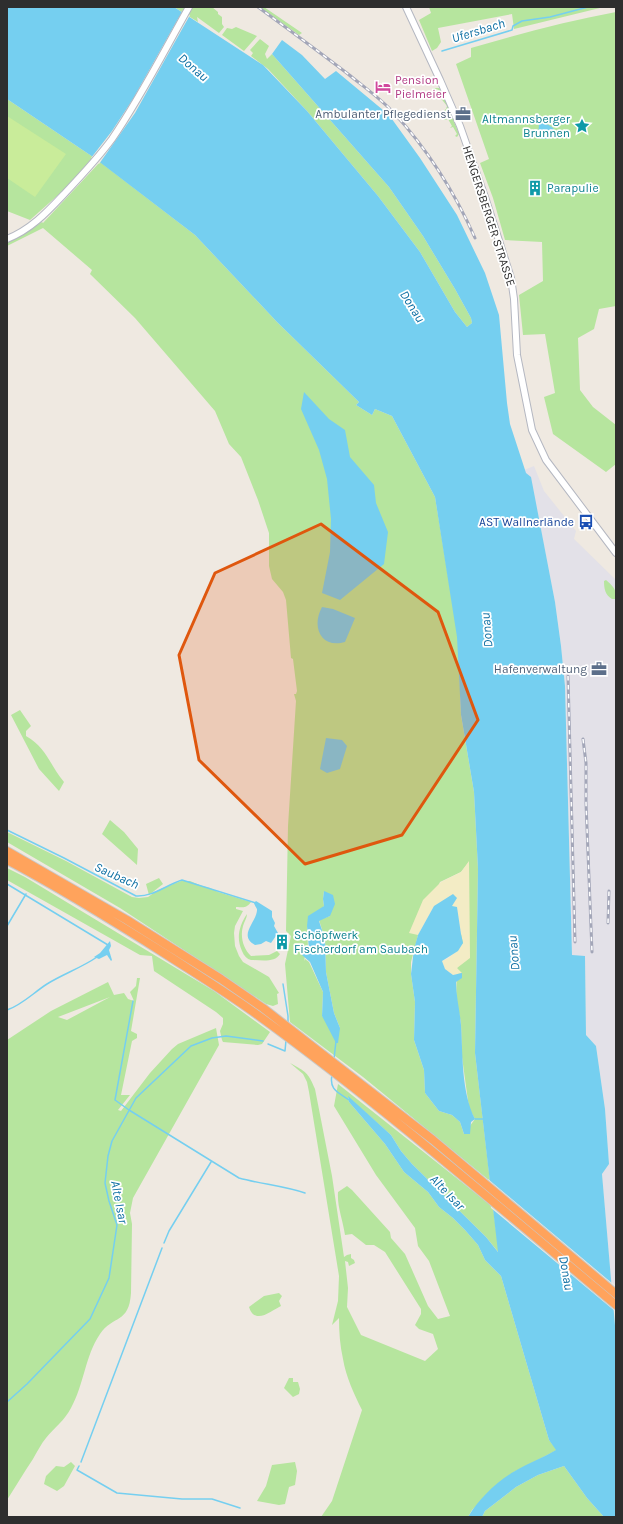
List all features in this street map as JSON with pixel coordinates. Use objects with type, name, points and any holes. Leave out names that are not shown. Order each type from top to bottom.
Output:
[{"type":"highway","points":[[7,851],[127,920],[221,979],[263,1008],[433,1140],[616,1294]]},
{"type":"highway","points":[[7,860],[124,927],[216,986],[258,1016],[343,1079],[616,1305]]},
{"type":"main road","points":[[10,238],[45,215],[111,140],[137,99],[189,7]]},
{"type":"main road","name":"HENGERSBERGER STRASSE","points":[[406,7],[460,126],[485,196],[511,278],[514,299],[517,355],[532,430],[550,466],[616,553]]},
{"type":"highlighted area","points":[[321,524],[438,612],[478,720],[402,835],[305,864],[199,760],[179,655],[215,573]]},
{"type":"shaded area","points":[[534,466],[544,491],[576,531],[574,539],[616,580],[616,1286],[611,1281],[602,1174],[609,1164],[605,1109],[596,1046],[586,1035],[585,956],[572,956],[565,686],[555,602],[537,509],[524,470]]},
{"type":"green space","points":[[174,7],[212,7],[222,17],[222,24],[224,27],[219,33],[197,17],[198,22]]},
{"type":"green space","points":[[260,7],[264,7],[302,33],[299,35]]},
{"type":"green space","points":[[429,7],[604,7],[514,29],[512,14],[438,28],[441,42],[437,48],[432,51],[419,20],[431,13]]},
{"type":"green space","points":[[616,12],[616,306],[599,309],[594,329],[578,338],[580,390],[593,407],[616,425],[616,464],[606,472],[553,434],[544,397],[555,393],[545,334],[523,335],[519,295],[543,281],[542,242],[505,240],[493,198],[480,163],[489,159],[456,64],[471,57],[471,48],[579,19]]},
{"type":"green space","points":[[236,27],[257,36],[244,51],[222,35],[227,28],[232,29]]},
{"type":"green space","points":[[260,39],[269,46],[265,54],[267,59],[272,54],[389,187],[423,236],[455,289],[471,318],[472,323],[467,327],[455,312],[420,252],[378,196],[307,111],[268,69],[251,56],[253,53],[250,50]]},
{"type":"green space","points":[[433,88],[439,88],[442,90],[450,111],[446,114],[448,116],[451,114],[459,134],[457,137],[455,136],[457,134],[453,127],[450,128],[452,126],[448,119],[445,120],[439,115],[446,109],[447,106],[439,96],[441,93],[437,89],[434,90]]},
{"type":"green space","points":[[7,99],[93,157],[66,188],[30,220],[7,211]]},
{"type":"green space","points":[[7,116],[66,154],[35,197],[7,178]]},
{"type":"green space","points":[[100,162],[195,235],[277,322],[359,402],[356,405],[372,415],[375,409],[392,416],[435,497],[458,637],[461,715],[474,792],[478,869],[475,1053],[490,1181],[363,1077],[290,1022],[285,964],[291,936],[286,931],[288,826],[296,701],[294,694],[296,694],[297,691],[293,659],[291,658],[286,600],[283,592],[272,579],[269,566],[269,533],[241,457],[229,444],[215,411],[135,318],[90,274],[92,270],[43,228],[7,246],[7,243],[21,236],[42,222],[43,223]],"holes":[[[469,862],[457,969],[456,998],[461,1023],[462,1057],[469,1108],[475,1119],[464,1134],[460,1122],[452,1115],[439,1111],[425,1093],[424,1070],[414,1040],[415,1002],[411,962],[418,935],[440,882],[461,872]],[[324,891],[330,916],[319,920],[325,939],[326,972],[334,1013],[340,1028],[322,1016],[323,992],[309,962],[305,959],[304,961],[305,956],[300,954],[303,947],[308,949],[307,926],[324,906]]]},
{"type":"green space","points":[[606,580],[614,588],[616,599],[612,599],[606,593],[604,581]]},
{"type":"green space","points":[[20,710],[31,726],[26,731],[26,736],[39,746],[64,782],[59,791],[39,769],[11,715]]},
{"type":"green space","points":[[110,820],[124,832],[138,849],[137,865],[102,834]]},
{"type":"green space","points":[[7,832],[66,861],[132,897],[148,897],[158,890],[181,881],[190,881],[218,892],[251,902],[246,907],[236,907],[236,909],[243,911],[235,926],[235,946],[243,962],[269,977],[279,993],[277,994],[278,1004],[273,1006],[266,1004],[120,908],[7,842]]},
{"type":"green space","points":[[7,868],[25,877],[214,991],[270,1032],[262,1044],[258,1045],[223,1042],[220,1031],[223,1024],[223,1018],[154,971],[152,956],[140,955],[7,880]]},
{"type":"green space","points":[[159,878],[163,884],[149,895],[146,884]]},
{"type":"green space","points":[[247,914],[242,934],[244,946],[248,953],[251,956],[269,955],[277,951],[280,954],[278,957],[271,960],[251,960],[245,956],[240,946],[239,932]]},
{"type":"green space","points":[[137,978],[140,978],[131,1031],[137,1034],[137,1038],[132,1041],[121,1095],[130,1095],[118,1110],[121,1111],[150,1073],[178,1044],[216,1028],[219,1045],[133,1198],[130,1213],[132,1224],[131,1293],[130,1303],[127,1310],[124,1315],[110,1324],[100,1334],[91,1352],[79,1390],[71,1408],[66,1416],[42,1443],[7,1500],[7,1040],[51,1011],[108,982],[114,995],[124,993],[128,999],[134,1001],[130,992],[136,986]],"holes":[[[110,997],[67,1020],[58,1017]]]},
{"type":"green space","points":[[290,1063],[306,1073],[315,1089],[332,1176],[344,1257],[351,1254],[351,1258],[355,1263],[349,1266],[348,1262],[345,1261],[348,1288],[347,1307],[361,1335],[425,1361],[438,1349],[433,1334],[419,1329],[415,1325],[421,1314],[421,1309],[385,1252],[374,1245],[366,1245],[352,1234],[345,1235],[339,1208],[338,1192],[347,1186],[390,1232],[391,1238],[405,1254],[428,1306],[438,1319],[450,1316],[429,1261],[418,1246],[415,1228],[376,1175],[334,1106],[338,1084],[493,1207],[499,1253],[486,1237],[412,1164],[401,1151],[391,1135],[348,1097],[349,1102],[385,1144],[404,1172],[428,1192],[439,1207],[465,1230],[478,1245],[485,1260],[501,1276],[549,1440],[557,1450],[514,1472],[472,1510],[468,1517],[321,1517],[332,1501],[362,1410],[344,1366],[340,1344],[339,1318],[332,1325],[338,1301],[339,1276],[307,1082],[303,1074]]},
{"type":"green space","points":[[279,1293],[282,1296],[279,1301],[281,1306],[264,1315],[259,1316],[252,1313],[249,1307],[264,1296]]},
{"type":"green space","points":[[289,1378],[293,1378],[293,1382],[298,1382],[300,1389],[299,1394],[293,1397],[284,1388]]},
{"type":"green space","points":[[71,1462],[75,1466],[64,1486],[57,1491],[44,1484],[46,1476],[56,1466],[64,1467]]},
{"type":"green space","points":[[295,1462],[297,1471],[295,1485],[289,1487],[285,1504],[279,1505],[257,1501],[266,1486],[272,1465]]},
{"type":"green space","points":[[564,1466],[587,1498],[604,1517],[482,1517],[485,1511],[516,1487],[538,1475]]},
{"type":"sand","points":[[469,861],[470,958],[457,968],[462,973],[453,975],[445,969],[442,961],[449,958],[463,943],[457,908],[434,906],[418,935],[409,933],[423,900],[441,882],[461,872]]},
{"type":"water","name":"Donau","points":[[7,7],[174,7],[263,65],[307,111],[378,196],[420,252],[455,312],[467,327],[472,323],[471,318],[455,289],[423,236],[389,187],[272,54],[282,40],[302,55],[325,79],[336,71],[389,115],[420,158],[457,215],[485,273],[499,315],[510,424],[526,473],[531,477],[555,602],[561,646],[565,686],[572,955],[585,956],[586,1035],[596,1046],[605,1109],[609,1164],[602,1174],[616,1337],[616,1517],[604,1517],[587,1498],[564,1466],[538,1475],[516,1487],[485,1511],[482,1517],[468,1517],[483,1497],[501,1480],[520,1468],[556,1450],[549,1440],[501,1276],[485,1260],[478,1245],[465,1230],[439,1207],[428,1192],[404,1172],[385,1144],[349,1102],[348,1096],[391,1135],[401,1151],[412,1164],[486,1237],[498,1252],[475,1053],[478,869],[474,792],[461,715],[457,637],[435,497],[392,416],[375,409],[372,415],[356,405],[359,402],[277,322],[195,235],[93,157],[7,99]]},
{"type":"water","points":[[542,123],[550,126],[556,133],[543,139],[538,137],[539,124]]},
{"type":"water","points":[[304,392],[329,419],[345,430],[350,457],[374,485],[376,503],[388,532],[384,564],[340,600],[322,593],[330,552],[331,519],[327,479],[319,450],[301,409]]},
{"type":"water","points":[[322,607],[333,609],[355,618],[345,642],[330,642],[320,635],[318,622]]},
{"type":"water","points":[[326,738],[342,740],[347,746],[340,769],[327,773],[320,769]]},
{"type":"water","points":[[324,891],[333,895],[335,904],[330,916],[319,921],[325,939],[326,972],[334,1013],[340,1028],[338,1043],[336,1043],[322,1016],[323,992],[310,962],[302,955],[306,949],[309,950],[307,926],[308,916],[324,906]]},
{"type":"water","points":[[453,894],[457,898],[452,906],[457,907],[463,943],[458,951],[442,961],[445,969],[453,975],[462,973],[462,978],[456,982],[456,988],[461,1025],[465,1085],[470,1108],[475,1119],[471,1122],[470,1134],[464,1134],[460,1122],[452,1115],[439,1111],[425,1093],[424,1070],[414,1040],[415,1002],[411,974],[414,949],[418,935],[434,906]]},
{"type":"water","points":[[256,901],[272,911],[272,917],[275,923],[274,926],[278,933],[271,943],[266,941],[255,945],[248,937],[248,932],[256,914],[257,909],[254,903]]},
{"type":"water","points":[[110,941],[111,946],[109,950],[111,961],[107,955],[99,959],[94,957],[100,953]]},
{"type":"pier","points":[[183,10],[190,15],[135,113],[99,164],[91,158],[112,131],[133,99]]},
{"type":"pier","points":[[488,1179],[613,1284],[616,1312],[491,1208]]},
{"type":"waterway","name":"Ufersbach","points":[[442,51],[512,30],[513,26],[522,21],[550,17],[588,7]]},
{"type":"waterway","name":"Saubach","points":[[7,830],[136,896],[154,893],[182,880],[256,903]]},
{"type":"waterway","points":[[7,884],[108,945]]},
{"type":"waterway","points":[[7,926],[26,894]]},
{"type":"waterway","points":[[7,1010],[23,1002],[47,984],[97,957]]},
{"type":"waterway","points":[[283,984],[288,1024]]},
{"type":"waterway","points":[[133,1001],[115,1100],[239,1178],[305,1193]]},
{"type":"waterway","name":"Alte Isar","points":[[7,1402],[27,1384],[90,1319],[109,1278],[117,1225],[105,1183],[108,1156],[112,1141],[136,1098],[191,1046],[212,1038],[226,1036],[263,1041]]},
{"type":"waterway","name":"Alte Isar","points":[[268,1044],[285,1051],[286,1040]]},
{"type":"waterway","name":"Saubach","points":[[334,1059],[336,1041]]},
{"type":"waterway","name":"Alte Isar","points":[[332,1075],[331,1080],[335,1090],[349,1100]]},
{"type":"waterway","points":[[475,1119],[485,1119]]},
{"type":"waterway","points":[[164,1243],[169,1231],[211,1162]]},
{"type":"waterway","points":[[81,1462],[162,1248]]},
{"type":"waterway","points":[[79,1466],[77,1470],[117,1493],[182,1499],[212,1499],[240,1508]]},
{"type":"railway","points":[[258,7],[348,74],[394,113],[440,172],[450,188],[475,238]]},
{"type":"railway","points":[[568,676],[575,942]]},
{"type":"railway","points":[[583,739],[586,763],[586,803],[592,952]]},
{"type":"railway","points":[[608,923],[609,891]]},
{"type":"place","name":"Pension Pielmeier","points":[[383,87]]},
{"type":"place","name":"Ambulanter Pflegedienst","points":[[463,114]]},
{"type":"place","name":"Altmannsberger Brunnen","points":[[582,126]]},
{"type":"place","name":"Parapulie","points":[[535,188]]},
{"type":"place","name":"AST Wallnerlände","points":[[586,522]]},
{"type":"place","name":"Hafenverwaltung","points":[[599,669]]},
{"type":"place","name":"Schöpfwerk Fischerdorf am Saubach","points":[[282,942]]}]
